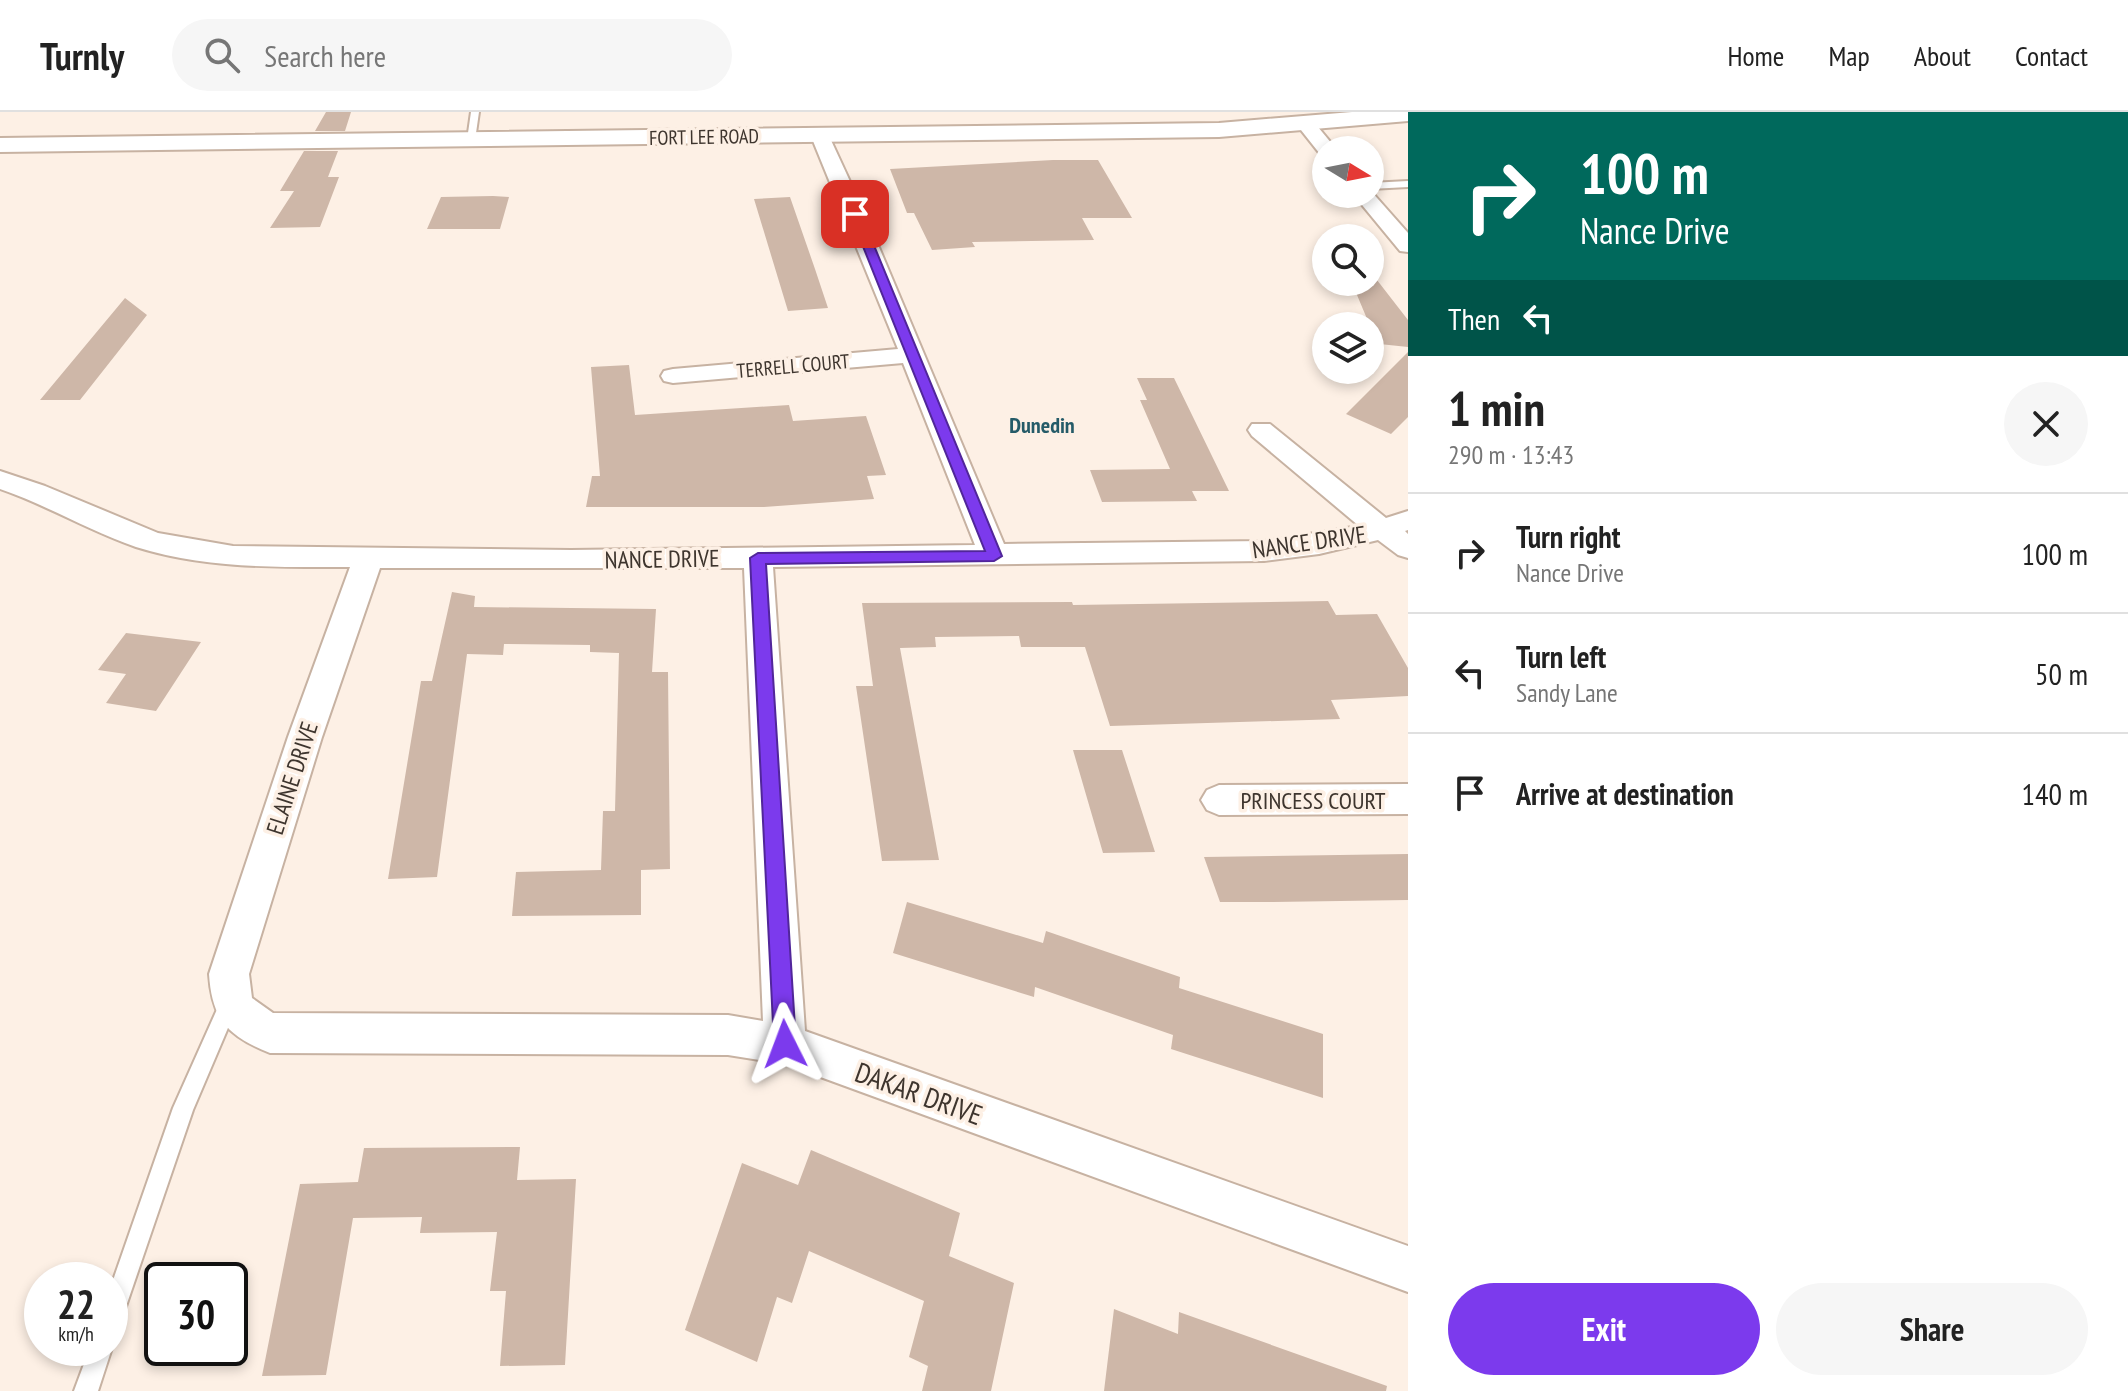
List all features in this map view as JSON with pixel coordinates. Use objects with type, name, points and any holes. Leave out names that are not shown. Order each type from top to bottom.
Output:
[{"type":"street","name":"FORT LEE ROAD","points":[[0,145],[1219,130],[1407,115]]},
{"type":"street","points":[[1306,125],[1315,136]]},
{"type":"street","points":[[820,136],[994,556]]},
{"type":"street","points":[[1375,208],[1408,246]]},
{"type":"street","name":"TERRELL COURT","points":[[673,376],[913,355]]},
{"type":"street","points":[[1261,430],[1348,504],[1396,525],[1408,548]]},
{"type":"street","name":"NANCE DRIVE","points":[[0,480],[40,492],[137,537],[182,549],[233,556],[368,559],[758,558],[1264,551],[1323,544],[1396,525]]},
{"type":"street","points":[[758,558],[785,1044]]},
{"type":"street","name":"ELAINE DRIVE","points":[[231,1000],[229,974],[305,737],[368,559]]},
{"type":"street","name":"PRINCESS COURT","points":[[1219,800],[1408,799]]},
{"type":"street","name":"DAKAR DRIVE","points":[[231,1000],[242,1020],[270,1033],[728,1035],[785,1044],[1408,1269]]},
{"type":"lane","points":[[471,140],[475,112]]},
{"type":"lane","points":[[1384,185],[1408,184]]},
{"type":"lane","points":[[128,1268],[183,1108],[231,1000]]},
{"type":"lane","points":[[86,1391],[95,1366]]},
{"type":"building","points":[[326,112],[351,112],[345,131],[315,131]]},
{"type":"building","points":[[304,151],[338,151],[328,177],[339,177],[320,227],[270,228],[294,191],[280,191]]},
{"type":"building","points":[[1098,160],[1132,218],[1082,218],[1094,240],[972,242],[975,247],[932,250],[914,213],[907,213],[890,169]]},
{"type":"building","points":[[441,197],[509,197],[500,229],[427,229]]},
{"type":"building","points":[[790,197],[828,308],[788,311],[754,199]]},
{"type":"building","points":[[1384,289],[1408,320],[1408,347],[1384,344],[1384,312],[1364,312],[1357,296],[1384,296]]},
{"type":"building","points":[[125,298],[147,315],[80,400],[40,400]]},
{"type":"building","points":[[1408,352],[1408,417],[1391,434],[1346,414],[1376,384],[1384,384],[1384,376]]},
{"type":"building","points":[[629,365],[635,415],[789,405],[793,421],[866,416],[886,475],[867,476],[874,499],[764,507],[586,507],[592,476],[600,476],[591,367]]},
{"type":"building","points":[[1137,378],[1174,378],[1229,491],[1192,491],[1197,501],[1102,502],[1090,470],[1170,469],[1140,400],[1147,400]]},
{"type":"building","points":[[452,592],[475,596],[474,607],[656,609],[652,672],[668,672],[670,869],[641,870],[641,915],[512,916],[516,872],[601,870],[603,811],[615,811],[619,653],[590,652],[590,645],[504,644],[503,655],[467,654],[437,877],[388,879],[421,681],[432,681]]},
{"type":"building","points":[[1328,601],[1336,615],[1377,614],[1408,668],[1408,696],[1331,700],[1340,719],[1110,726],[1085,647],[1021,647],[1019,636],[935,637],[936,647],[900,648],[939,860],[882,861],[856,686],[873,686],[862,603],[1072,602],[1073,605]]},
{"type":"building","points":[[126,633],[201,642],[156,711],[106,703],[126,674],[98,670]]},
{"type":"building","points":[[1073,750],[1122,750],[1155,852],[1103,853]]},
{"type":"building","points":[[1408,854],[1408,900],[1273,902],[1220,902],[1204,857]]},
{"type":"building","points":[[907,902],[1043,943],[1046,931],[1180,977],[1179,988],[1323,1034],[1323,1098],[1171,1049],[1173,1035],[1035,987],[1034,997],[893,953]]},
{"type":"building","points":[[520,1147],[517,1180],[576,1179],[565,1365],[500,1366],[506,1291],[490,1291],[497,1232],[420,1233],[422,1217],[353,1218],[326,1375],[262,1376],[300,1184],[358,1182],[364,1148]]},
{"type":"building","points":[[811,1150],[960,1213],[949,1256],[1014,1283],[991,1391],[922,1391],[928,1366],[909,1357],[924,1301],[809,1251],[792,1303],[777,1297],[757,1362],[685,1330],[742,1163],[798,1185]]},
{"type":"building","points":[[1114,1309],[1178,1334],[1179,1312],[1387,1386],[1386,1391],[1104,1391]]},
{"type":"district","name":"Dunedin","points":[[1042,425]]},
{"type":"route","points":[[785,1044],[758,558],[994,556],[855,214]]}]
